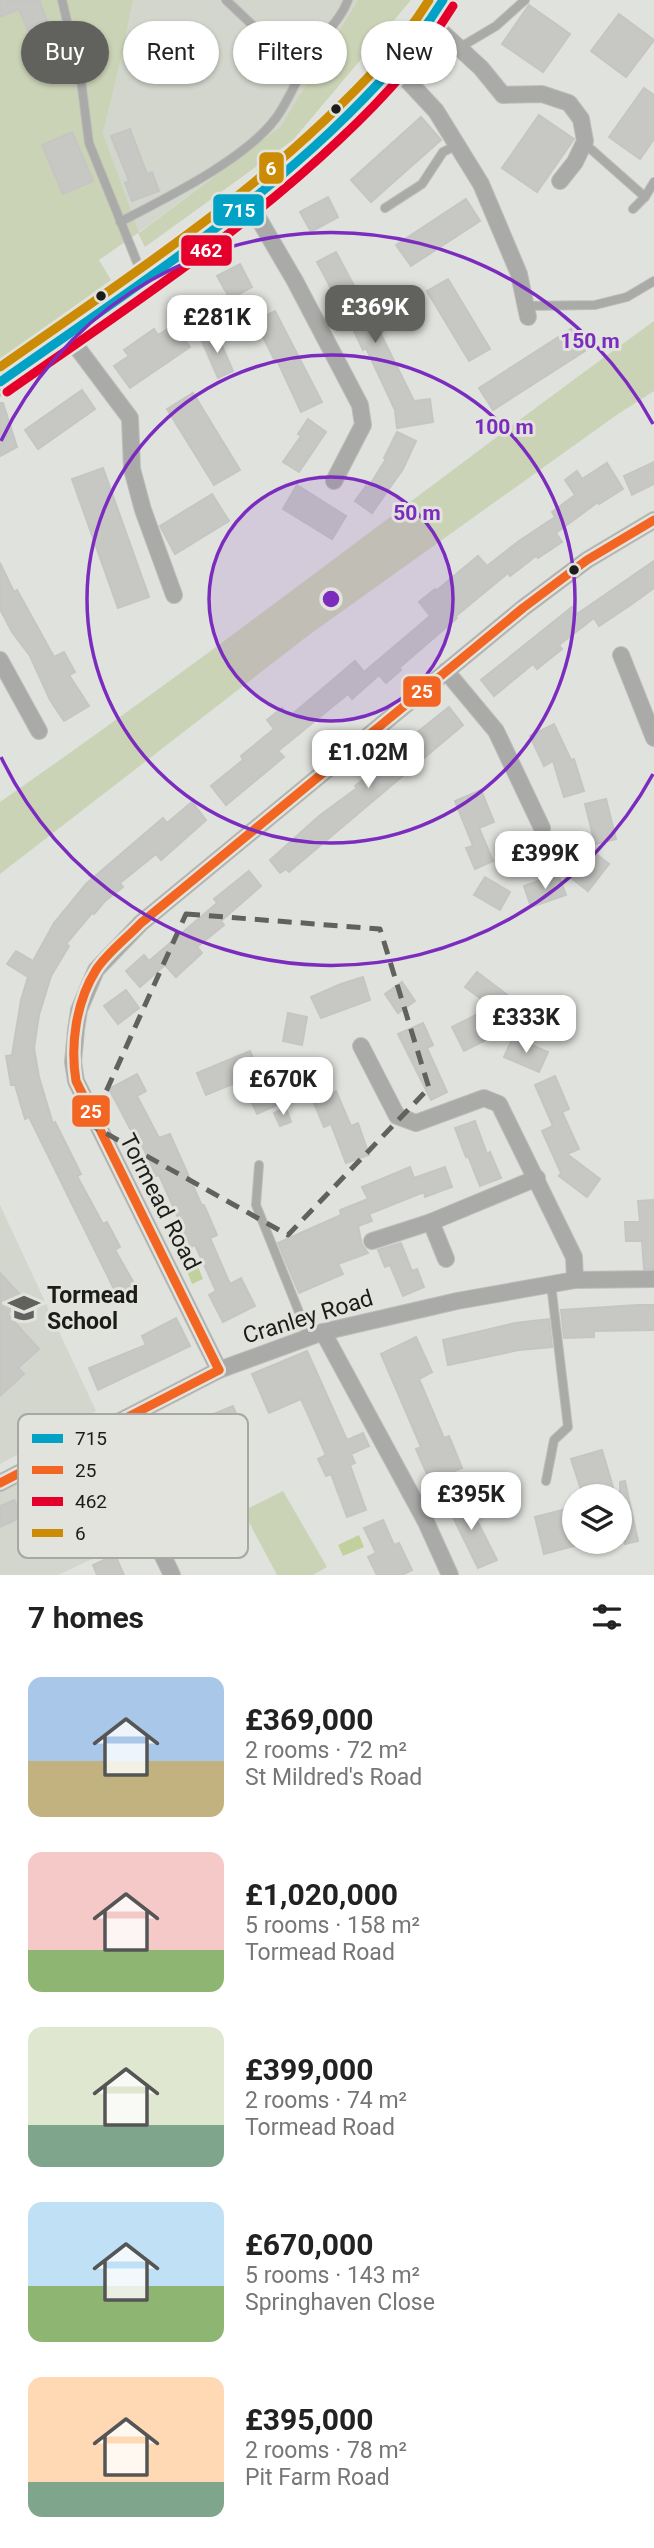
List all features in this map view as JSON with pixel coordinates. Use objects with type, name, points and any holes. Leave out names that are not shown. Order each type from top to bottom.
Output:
[{"type":"main road","points":[[0,382],[250,204],[311,153],[378,84]]},
{"type":"street","points":[[437,11],[459,48],[481,68],[503,95],[542,94],[569,103],[581,119],[584,143],[575,162],[560,181]]},
{"type":"street","points":[[411,84],[436,111],[481,184],[519,274],[527,312]]},
{"type":"street","points":[[250,204],[295,281],[360,405],[363,425],[334,481]]},
{"type":"street","points":[[67,334],[130,418],[132,469],[143,510],[174,595]]},
{"type":"street","name":"Tormead Road","points":[[219,1370],[76,1081],[73,1046],[79,1010],[96,970],[141,923],[446,671],[587,560],[654,520]]},
{"type":"street","points":[[621,655],[654,738]]},
{"type":"street","points":[[0,660],[39,731]]},
{"type":"street","points":[[446,671],[496,731],[542,828]]},
{"type":"street","points":[[361,1046],[397,1116],[416,1123],[484,1098],[499,1104],[573,1257],[575,1280]]},
{"type":"street","points":[[372,1241],[431,1222],[537,1178]]},
{"type":"street","points":[[431,1222],[446,1259]]},
{"type":"street","name":"Cranley Road","points":[[132,1414],[219,1370],[316,1334],[457,1301],[575,1280],[654,1279]]},
{"type":"street","points":[[316,1334],[426,1522],[450,1575]]},
{"type":"street","name":"Cranley Road","points":[[0,1483],[18,1473]]},
{"type":"street","points":[[164,1558],[172,1575]]},
{"type":"lane","points":[[62,0],[81,80],[89,144],[144,279]]},
{"type":"lane","points":[[226,0],[248,21]]},
{"type":"lane","points":[[334,21],[348,0]]},
{"type":"lane","points":[[459,48],[496,26],[525,0]]},
{"type":"lane","points":[[120,222],[215,169],[250,144],[275,119],[294,84]]},
{"type":"lane","points":[[584,143],[645,197]]},
{"type":"lane","points":[[385,208],[422,184],[443,152],[457,145]]},
{"type":"lane","points":[[633,209],[645,197],[654,182]]},
{"type":"lane","points":[[527,312],[595,305],[627,297],[654,281]]},
{"type":"lane","points":[[258,1165],[256,1205],[316,1334]]},
{"type":"lane","points":[[546,1481],[554,1440],[568,1427],[551,1284]]},
{"type":"highlighted area","points":[[186,914],[380,929],[429,1088],[288,1235],[91,1125]]},
{"type":"shaded area","points":[[0,0],[133,0],[129,21],[123,21],[123,50],[103,133],[139,233],[280,127],[306,84],[340,84],[293,140],[145,247],[138,233],[99,260],[111,280],[0,359]]},
{"type":"shaded area","points":[[133,0],[358,0],[345,21],[233,21],[233,84],[306,84],[280,127],[138,233],[103,133],[123,50],[123,84],[219,84],[219,21],[129,21]]},
{"type":"shaded area","points":[[358,0],[411,0],[393,21],[361,21],[361,59],[347,76],[345,21]]},
{"type":"shaded area","points":[[654,321],[654,391],[309,635],[0,874],[0,802],[247,624]]},
{"type":"shaded area","name":"Tormead School","points":[[0,1205],[96,1411],[91,1414],[18,1414],[18,1454],[0,1464]]},
{"type":"shaded area","points":[[195,1259],[203,1279],[192,1284],[184,1263]]},
{"type":"shaded area","points":[[18,1478],[18,1558],[94,1558],[58,1575],[0,1575],[0,1487]]},
{"type":"shaded area","points":[[283,1491],[327,1567],[313,1575],[277,1575],[248,1520],[248,1508]]},
{"type":"shaded area","points":[[359,1535],[364,1547],[343,1556],[338,1545]]},
{"type":"building","points":[[0,0],[41,0],[39,1],[47,21],[24,21],[19,9],[0,17]]},
{"type":"building","points":[[529,5],[570,34],[543,72],[502,44]]},
{"type":"building","points":[[619,14],[654,40],[626,77],[591,51]]},
{"type":"building","points":[[644,88],[654,95],[654,139],[640,159],[609,137]]},
{"type":"building","points":[[539,115],[574,139],[537,192],[502,168]]},
{"type":"building","points":[[421,117],[441,140],[371,202],[351,180]]},
{"type":"building","points":[[130,129],[147,174],[152,172],[159,191],[132,201],[125,183],[129,181],[111,136]]},
{"type":"building","points":[[72,132],[93,181],[63,194],[42,145]]},
{"type":"building","points":[[328,197],[338,217],[311,232],[300,212]]},
{"type":"building","points":[[466,199],[480,221],[411,266],[396,245]]},
{"type":"building","points":[[336,252],[360,297],[362,296],[414,401],[430,399],[433,422],[397,428],[395,410],[366,348],[363,350],[338,297],[336,298],[317,262]]},
{"type":"building","points":[[240,264],[252,287],[230,299],[217,276]]},
{"type":"building","points":[[448,279],[490,349],[469,361],[427,291]]},
{"type":"building","points":[[275,311],[322,402],[301,412],[255,321]]},
{"type":"building","points":[[174,325],[190,347],[130,388],[114,366],[129,356],[124,350],[154,329],[158,335]]},
{"type":"building","points":[[571,329],[585,351],[493,410],[479,388]]},
{"type":"building","points":[[216,332],[233,371],[218,378],[201,339]]},
{"type":"building","points":[[82,390],[95,409],[38,449],[25,430]]},
{"type":"building","points":[[193,393],[240,470],[214,485],[167,409]]},
{"type":"building","points":[[0,403],[3,403],[17,447],[0,456]]},
{"type":"building","points":[[308,419],[326,432],[299,472],[283,462],[301,436],[298,434]]},
{"type":"building","points":[[397,432],[416,441],[403,469],[372,513],[355,501],[366,486],[368,488],[386,459],[384,458]]},
{"type":"building","points":[[654,462],[654,484],[632,495],[624,476]]},
{"type":"building","points":[[607,463],[623,489],[599,504],[598,502],[556,533],[562,542],[538,558],[536,556],[510,576],[508,573],[456,616],[457,618],[399,668],[401,670],[386,683],[379,675],[352,699],[348,694],[278,751],[284,757],[226,805],[211,786],[243,760],[241,756],[274,729],[267,720],[282,708],[289,717],[355,661],[364,672],[430,616],[419,602],[478,556],[487,566],[555,517],[552,512],[575,495],[565,480],[577,471],[582,479]]},
{"type":"building","points":[[103,468],[149,597],[118,608],[72,479]]},
{"type":"building","points":[[297,485],[346,516],[332,539],[283,509]]},
{"type":"building","points":[[212,494],[229,521],[175,554],[160,526]]},
{"type":"building","points":[[654,561],[654,588],[632,604],[599,626],[594,618],[559,645],[562,649],[537,669],[533,664],[494,696],[481,680],[572,607],[577,614]]},
{"type":"building","points":[[0,563],[14,592],[17,590],[54,657],[64,652],[75,672],[69,675],[89,706],[64,721],[50,700],[30,656],[12,632],[0,609]]},
{"type":"building","points":[[449,707],[463,725],[289,872],[286,869],[280,873],[270,860],[319,816],[357,788],[355,786],[387,760],[385,758]]},
{"type":"building","points":[[554,724],[571,760],[574,759],[584,791],[564,797],[553,761],[544,766],[530,736]]},
{"type":"building","points":[[481,790],[494,822],[479,828],[493,861],[475,869],[466,848],[473,846],[455,801]]},
{"type":"building","points":[[606,799],[616,839],[595,844],[585,804]]},
{"type":"building","points":[[192,802],[206,820],[161,860],[156,854],[120,883],[123,887],[92,913],[66,944],[69,946],[51,976],[39,1015],[34,1048],[39,1077],[53,1124],[55,1122],[81,1174],[77,1176],[103,1224],[107,1222],[120,1247],[115,1250],[135,1285],[117,1295],[29,1117],[25,1119],[15,1085],[11,1085],[6,1056],[12,1055],[21,1000],[28,977],[7,964],[16,951],[33,961],[54,923],[86,884],[163,818],[167,823]]},
{"type":"building","points":[[591,850],[609,864],[588,891],[570,877]]},
{"type":"building","points":[[249,871],[261,886],[221,921],[224,925],[197,947],[202,953],[176,977],[165,965],[140,987],[126,971],[144,955],[149,961],[217,903],[214,899]]},
{"type":"building","points":[[558,874],[566,895],[531,907],[524,886]]},
{"type":"building","points":[[485,877],[510,892],[500,910],[474,895]]},
{"type":"building","points":[[477,972],[514,1000],[508,1029],[464,1051],[452,1027],[492,1007],[465,987]]},
{"type":"building","points":[[363,977],[370,1000],[321,1018],[311,997]]},
{"type":"building","points":[[402,982],[415,1001],[398,1013],[385,994]]},
{"type":"building","points":[[126,990],[139,1008],[118,1024],[104,1006]]},
{"type":"building","points":[[288,1013],[307,1017],[302,1045],[283,1041]]},
{"type":"building","points":[[423,1023],[433,1045],[427,1048],[447,1092],[431,1100],[398,1034]]},
{"type":"building","points":[[513,1037],[548,1052],[539,1072],[504,1057]]},
{"type":"building","points":[[250,1051],[263,1081],[268,1079],[279,1104],[257,1114],[242,1080],[206,1095],[197,1073]]},
{"type":"building","points":[[317,1070],[326,1096],[336,1091],[351,1126],[358,1123],[369,1155],[346,1163],[331,1124],[324,1127],[311,1096],[303,1099],[296,1077]]},
{"type":"building","points":[[137,1074],[146,1091],[137,1096],[159,1138],[170,1134],[217,1235],[210,1238],[230,1284],[241,1278],[255,1306],[223,1322],[209,1295],[216,1291],[195,1245],[191,1247],[159,1175],[156,1176],[136,1132],[133,1134],[109,1089]]},
{"type":"building","points":[[555,1076],[569,1109],[562,1112],[579,1149],[567,1154],[600,1179],[587,1197],[559,1176],[561,1173],[542,1131],[553,1126],[535,1085]]},
{"type":"building","points":[[286,1108],[291,1122],[280,1126],[274,1113]]},
{"type":"building","points":[[475,1121],[487,1154],[490,1152],[501,1178],[480,1186],[455,1128]]},
{"type":"building","points":[[410,1167],[414,1178],[445,1167],[452,1187],[425,1197],[424,1192],[369,1214],[372,1221],[358,1226],[362,1245],[368,1253],[338,1264],[343,1274],[299,1293],[278,1243],[341,1215],[340,1210],[368,1199],[362,1187]]},
{"type":"building","points":[[654,1200],[654,1269],[644,1269],[642,1241],[626,1241],[625,1222],[640,1222],[638,1201]]},
{"type":"building","points":[[401,1243],[412,1271],[417,1269],[424,1287],[403,1296],[390,1265],[385,1267],[378,1250]]},
{"type":"building","name":"Tormead School","points":[[0,1273],[23,1298],[7,1314],[39,1349],[18,1368],[24,1374],[0,1396]]},
{"type":"building","points":[[654,1305],[654,1330],[594,1331],[594,1337],[564,1338],[561,1310]]},
{"type":"building","points":[[176,1318],[190,1346],[98,1390],[89,1368],[146,1345],[142,1336]]},
{"type":"building","points":[[549,1319],[552,1347],[519,1350],[448,1365],[443,1340],[515,1323]]},
{"type":"building","points":[[416,1337],[432,1372],[419,1379],[444,1438],[449,1436],[462,1468],[430,1481],[416,1449],[421,1447],[381,1354]]},
{"type":"building","points":[[307,1351],[347,1440],[363,1433],[369,1446],[351,1454],[355,1463],[350,1465],[366,1510],[347,1517],[331,1474],[326,1476],[318,1459],[326,1455],[301,1399],[269,1413],[252,1374]]},
{"type":"building","points":[[233,1406],[236,1414],[214,1414]]},
{"type":"building","points":[[602,1450],[612,1484],[579,1484],[571,1459]]},
{"type":"building","points":[[464,1495],[497,1560],[478,1568],[446,1503]]},
{"type":"building","points":[[14,1500],[18,1508],[18,1519],[0,1527],[0,1506]]},
{"type":"building","points":[[562,1510],[562,1549],[544,1554],[535,1517]]},
{"type":"building","points":[[632,1513],[638,1541],[632,1542]]},
{"type":"building","points":[[383,1520],[394,1545],[399,1543],[412,1570],[402,1575],[377,1575],[368,1557],[376,1553],[364,1528]]},
{"type":"building","points":[[108,1558],[116,1558],[124,1575],[97,1575],[93,1565]]},
{"type":"transit line","name":"6","points":[[0,367],[167,250],[287,154],[381,63],[429,0]]},
{"type":"transit line","name":"715","points":[[0,382],[211,232],[291,167],[376,86],[405,53],[443,0]]},
{"type":"transit line","name":"462","points":[[7,392],[178,272],[301,174],[386,93],[415,60],[453,6]]},
{"type":"transit line","name":"25","points":[[219,1370],[76,1081],[74,1038],[79,1010],[89,982],[106,958],[141,923],[523,608],[587,560],[654,520]]},
{"type":"transit line","name":"25","points":[[134,1414],[219,1370]]},
{"type":"transit line","name":"25","points":[[0,1483],[18,1474]]},
{"type":"place","name":"Tormead School","points":[[24,1308]]}]
